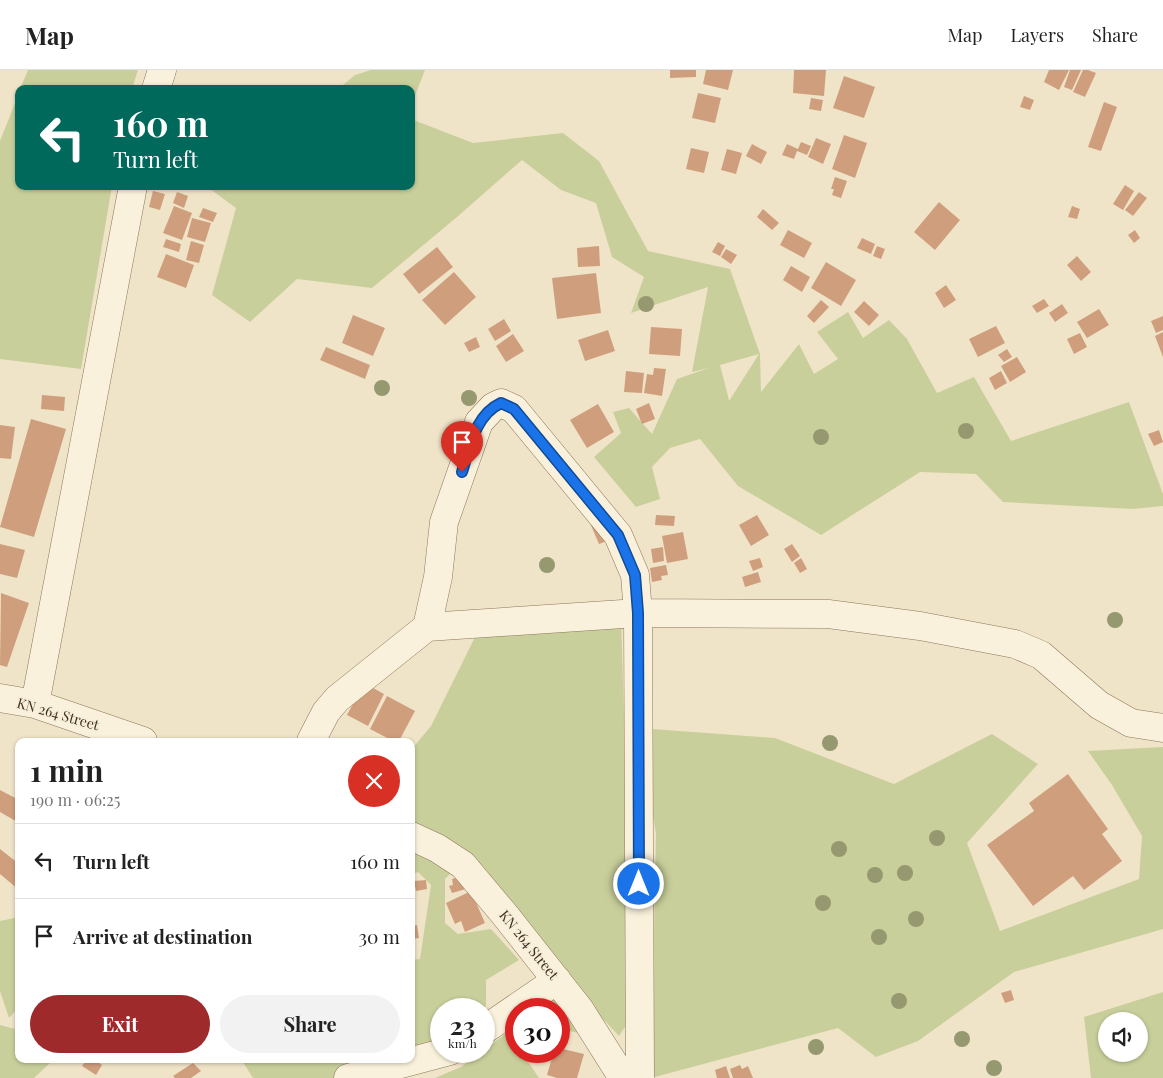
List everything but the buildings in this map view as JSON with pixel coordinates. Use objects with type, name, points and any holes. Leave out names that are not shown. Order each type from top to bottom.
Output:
[{"type":"street","points":[[157,85],[162,70]]},
{"type":"street","points":[[34,704],[132,190]]},
{"type":"street","points":[[427,627],[438,577],[444,522],[479,422],[493,407],[501,403],[514,409],[618,535],[635,575],[638,613],[640,1078]]},
{"type":"street","points":[[313,738],[326,712],[337,698],[427,627],[638,613],[828,614],[920,626],[1015,644],[1041,655],[1107,710],[1130,723],[1163,728]]},
{"type":"street","name":"KN 264 Street","points":[[0,698],[34,704],[134,738]]},
{"type":"street","name":"KN 264 Street","points":[[415,838],[437,848],[463,866],[505,915],[580,1010],[623,1078]]},
{"type":"street","points":[[495,1022],[557,980]]},
{"type":"street","points":[[415,1060],[430,1056]]},
{"type":"street","points":[[348,1078],[405,1063]]},
{"type":"green space","points":[[28,70],[138,70],[133,85],[22,85]]},
{"type":"green space","points":[[371,70],[425,70],[415,96],[415,85],[343,85],[355,75]]},
{"type":"green space","points":[[15,103],[15,190],[111,190],[81,369],[0,359],[0,141]]},
{"type":"green space","points":[[415,121],[473,143],[563,133],[599,161],[648,251],[730,269],[760,354],[761,392],[799,344],[814,374],[838,359],[817,332],[848,312],[863,338],[889,320],[907,339],[937,393],[974,377],[1011,441],[1129,402],[1163,494],[1163,506],[1133,509],[1003,502],[976,474],[920,472],[821,535],[738,486],[700,439],[670,448],[652,467],[660,499],[636,507],[594,457],[621,433],[613,412],[629,408],[652,434],[677,379],[709,368],[692,372],[708,287],[631,313],[644,277],[612,257],[596,203],[561,190],[522,160],[372,288],[297,279],[250,322],[212,295],[236,208],[211,190],[415,190]],"holes":[[[759,354],[729,401],[720,365]]]},
{"type":"green space","points":[[621,614],[628,857],[629,1021],[619,1036],[505,915],[415,836],[415,745],[431,726],[479,629]]},
{"type":"green space","points":[[639,728],[775,738],[894,784],[992,734],[1038,764],[967,843],[1000,931],[1139,879],[1142,836],[1112,785],[1088,751],[1163,747],[1163,929],[1014,972],[918,1041],[876,1057],[838,1028],[651,1078],[656,834]]},
{"type":"green space","points":[[415,846],[454,870],[445,879],[445,923],[458,934],[491,929],[519,960],[486,980],[486,998],[430,998],[430,1050],[415,1055],[415,960],[420,959],[431,885],[418,872],[415,873]]},
{"type":"green space","points":[[15,918],[15,1011],[9,1018],[0,991],[0,921]]},
{"type":"green space","points":[[1163,992],[1163,1078],[1091,1078],[1084,1017],[1098,1013],[1098,1062],[1148,1062],[1148,1012],[1100,1012]]},
{"type":"green space","points":[[570,1018],[579,1033],[570,1031]]},
{"type":"green space","points":[[0,1025],[15,1029],[15,1063],[50,1063],[34,1078],[0,1078]]},
{"type":"green space","points":[[505,1034],[505,1063],[529,1063],[539,1078],[435,1078],[466,1063],[495,1063],[495,1042]]},
{"type":"green space","points":[[244,1063],[390,1063],[344,1078],[253,1078]]},
{"type":"route","points":[[462,472],[479,422],[493,407],[501,403],[514,409],[618,535],[635,575],[638,613],[639,884]]}]
